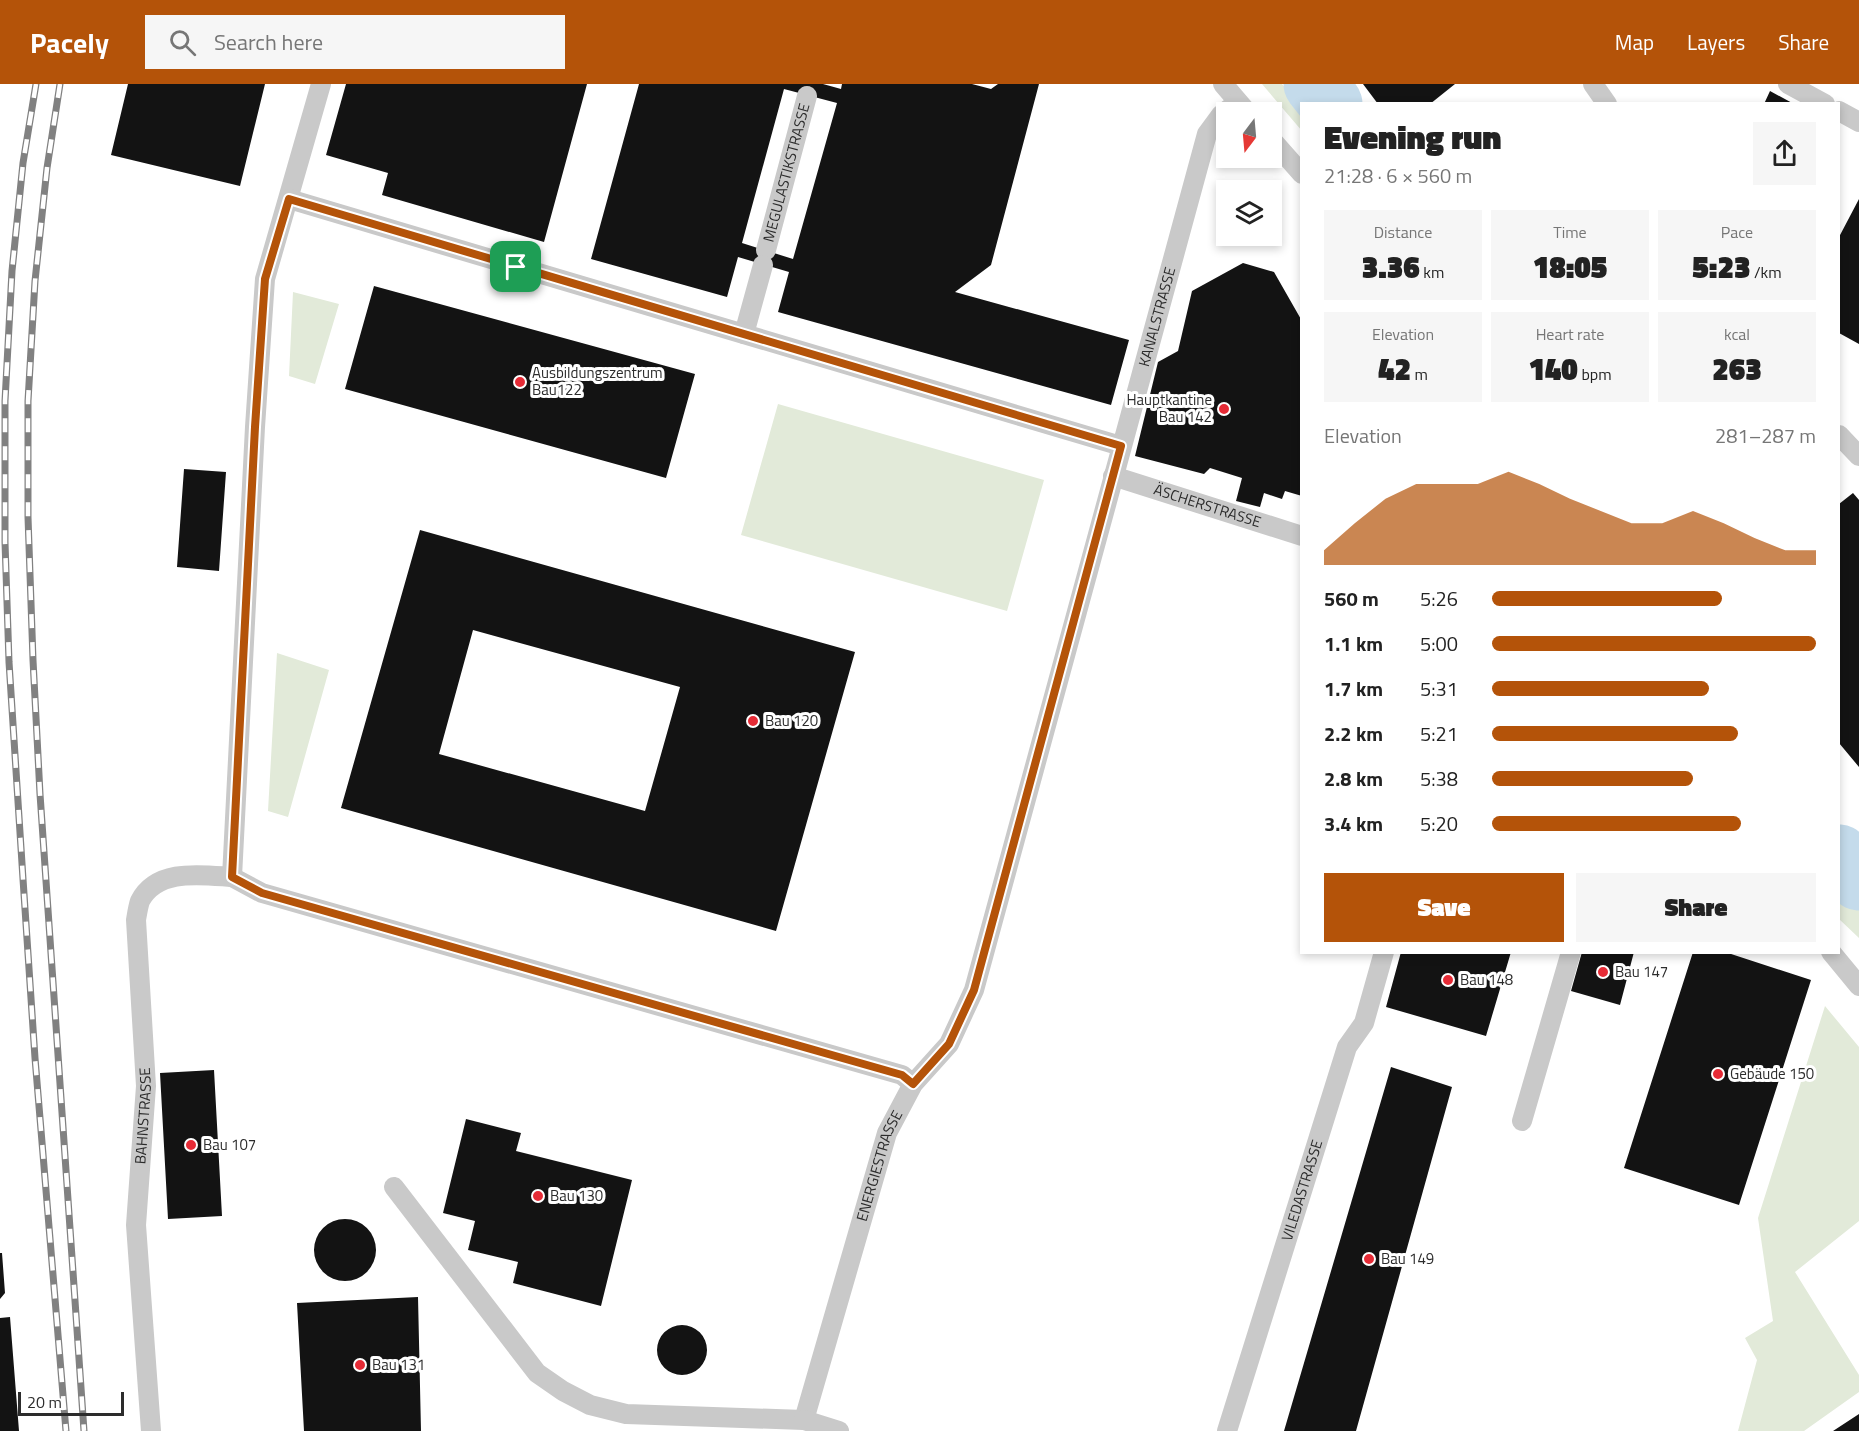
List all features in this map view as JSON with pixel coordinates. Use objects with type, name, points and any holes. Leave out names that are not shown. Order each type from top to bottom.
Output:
[{"type":"lane","points":[[321,84],[265,279],[255,427],[232,877],[262,893],[902,1075],[913,1084]]},
{"type":"lane","points":[[1223,84],[1239,102]]},
{"type":"lane","points":[[1593,84],[1606,102]]},
{"type":"lane","points":[[1788,84],[1821,102]]},
{"type":"lane","name":"MEGULASTIKSTRASSE","points":[[744,334],[807,96]]},
{"type":"lane","points":[[1840,112],[1859,122]]},
{"type":"lane","name":"KANALSTRASSE","points":[[913,1084],[949,1044],[974,990],[1207,134],[1216,122]]},
{"type":"lane","points":[[1282,151],[1300,172]]},
{"type":"lane","points":[[289,199],[1121,446]]},
{"type":"lane","points":[[1840,436],[1859,456]]},
{"type":"lane","name":"ÄSCHERSTRASSE","points":[[1113,476],[1300,535]]},
{"type":"lane","name":"BAHNSTRASSE","points":[[151,1431],[136,1225],[146,1086],[136,920],[139,902],[148,890],[158,883],[186,875],[232,877]]},
{"type":"lane","name":"VILEDASTRASSE","points":[[1227,1431],[1347,1047],[1364,1023],[1383,954]]},
{"type":"lane","points":[[1522,1121],[1570,954]]},
{"type":"lane","points":[[1834,954],[1859,986]]},
{"type":"lane","name":"ENERGIESTRASSE","points":[[804,1420],[887,1133],[913,1084]]},
{"type":"lane","points":[[394,1188],[537,1373],[563,1391],[590,1405],[626,1414],[804,1420],[839,1431]]},
{"type":"green space","points":[[1262,84],[1282,84],[1300,106],[1300,129],[1282,108],[1282,102],[1277,102]]},
{"type":"green space","points":[[293,292],[339,304],[315,384],[289,376]]},
{"type":"green space","points":[[778,404],[1044,480],[1007,611],[741,535]]},
{"type":"green space","points":[[277,653],[329,670],[288,817],[268,811]]},
{"type":"green space","points":[[1840,879],[1859,900],[1859,938],[1840,920]]},
{"type":"green space","points":[[1825,1006],[1859,1047],[1859,1221],[1795,1272],[1859,1375],[1859,1392],[1804,1431],[1738,1431],[1757,1360],[1745,1338],[1773,1321],[1758,1218]]},
{"type":"building","points":[[128,84],[265,84],[240,186],[111,155]]},
{"type":"building","points":[[346,84],[587,84],[544,242],[382,195],[388,173],[326,155]]},
{"type":"building","points":[[639,84],[823,84],[841,89],[842,84],[972,84],[991,89],[998,84],[1039,84],[991,265],[955,292],[1129,340],[1111,405],[778,312],[789,272],[738,257],[727,297],[591,259]],"holes":[[[784,89],[837,103],[793,259],[742,243]]]},
{"type":"building","points":[[1363,84],[1455,84],[1432,102],[1376,102]]},
{"type":"building","points":[[1770,91],[1790,102],[1765,102]]},
{"type":"building","points":[[1859,199],[1859,344],[1840,334],[1840,235]]},
{"type":"building","name":"Hauptkantine Bau 142","points":[[1243,263],[1274,272],[1300,318],[1300,495],[1285,491],[1282,499],[1264,493],[1260,507],[1236,501],[1242,478],[1210,468],[1204,474],[1135,456],[1158,362],[1178,351],[1192,291]]},
{"type":"building","name":"Ausbildungszentrum Bau122","points":[[374,286],[695,374],[666,478],[345,389]]},
{"type":"building","points":[[184,469],[226,472],[219,571],[177,567]]},
{"type":"building","points":[[1853,493],[1859,500],[1859,767],[1840,744],[1840,503]]},
{"type":"building","name":"Bau 120","points":[[420,530],[855,652],[776,931],[341,808]],"holes":[[[473,630],[680,687],[645,811],[439,754]]]},
{"type":"building","name":"Bau 148","points":[[1400,954],[1510,954],[1486,1036],[1386,1007]]},
{"type":"building","name":"Bau 147","points":[[1581,954],[1633,954],[1620,1005],[1571,991]]},
{"type":"building","name":"Gebäude 150","points":[[1692,954],[1731,954],[1811,980],[1739,1205],[1624,1168]]},
{"type":"building","name":"Bau 149","points":[[1391,1067],[1452,1087],[1356,1431],[1284,1431]]},
{"type":"building","name":"Bau 107","points":[[214,1070],[222,1216],[168,1219],[160,1073]]},
{"type":"building","name":"Bau 130","points":[[466,1119],[521,1133],[516,1151],[632,1180],[601,1306],[513,1283],[518,1262],[468,1250],[475,1221],[443,1213]]},
{"type":"building","points":[[339,1219],[351,1219],[367,1228],[374,1238],[376,1250],[374,1262],[367,1272],[351,1281],[339,1281],[328,1276],[319,1267],[314,1256],[314,1244],[319,1233],[328,1224]]},
{"type":"building","points":[[0,1253],[2,1253],[5,1293],[0,1299]]},
{"type":"building","name":"Bau 131","points":[[418,1297],[421,1431],[304,1431],[297,1303]]},
{"type":"building","points":[[10,1317],[19,1431],[0,1431],[0,1318]]},
{"type":"building","points":[[677,1325],[687,1325],[700,1332],[707,1345],[707,1355],[700,1368],[687,1375],[677,1375],[668,1371],[661,1364],[657,1355],[657,1345],[661,1336],[668,1329]]},
{"type":"building","points":[[1859,1414],[1859,1431],[1833,1431]]},
{"type":"waterway","points":[[1315,84],[1329,102]]},
{"type":"waterway","points":[[1840,857],[1859,879]]},
{"type":"railway","points":[[36,84],[23,163],[12,271],[5,401],[5,542],[9,662],[35,1058],[66,1431]]},
{"type":"railway","points":[[60,84],[47,168],[35,281],[28,401],[28,517],[40,794],[84,1431]]},
{"type":"place","name":"Ausbildungszentrum Bau122","points":[[520,382]]},
{"type":"place","name":"Hauptkantine Bau 142","points":[[1224,409]]},
{"type":"place","name":"Bau 120","points":[[753,721]]},
{"type":"place","name":"Bau 147","points":[[1603,972]]},
{"type":"place","name":"Bau 148","points":[[1448,980]]},
{"type":"place","name":"Gebäude 150","points":[[1718,1074]]},
{"type":"place","name":"Bau 107","points":[[191,1145]]},
{"type":"place","name":"Bau 130","points":[[538,1196]]},
{"type":"place","name":"Bau 149","points":[[1369,1259]]},
{"type":"place","name":"Bau 131","points":[[360,1365]]},
{"type":"route","points":[[289,199],[516,267],[1121,446],[974,990],[949,1044],[913,1084],[902,1075],[262,893],[232,877],[255,427],[265,279],[289,199]]}]
